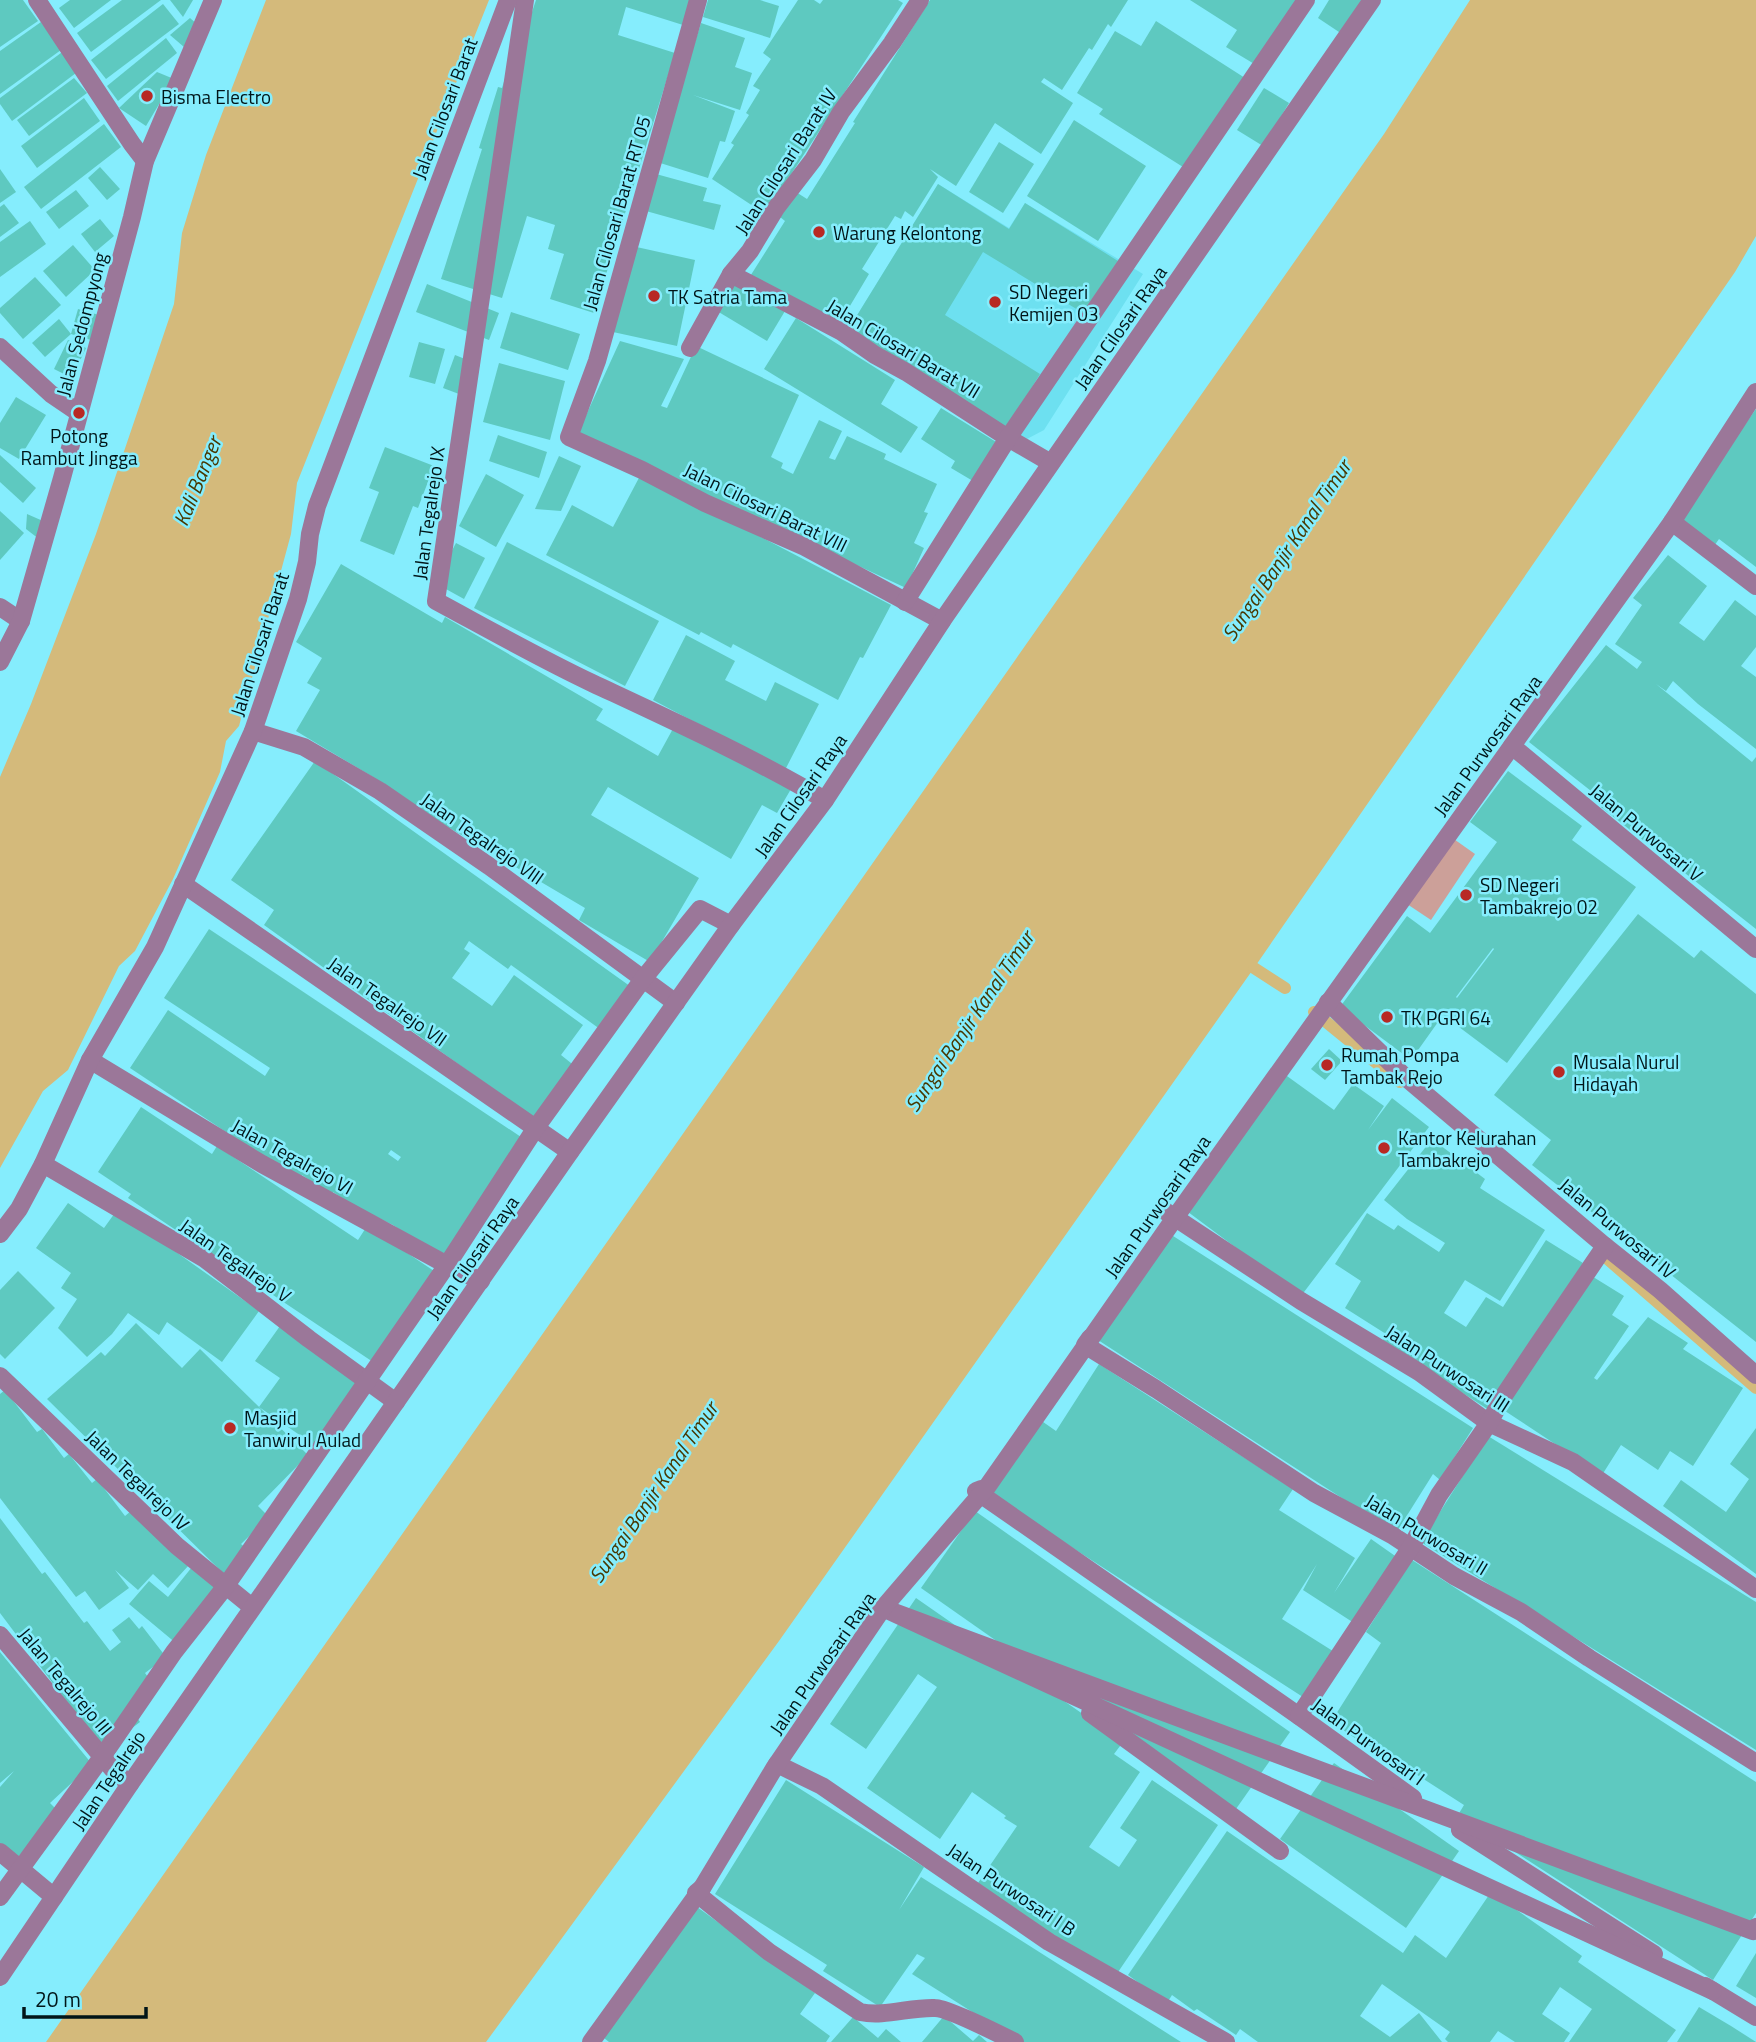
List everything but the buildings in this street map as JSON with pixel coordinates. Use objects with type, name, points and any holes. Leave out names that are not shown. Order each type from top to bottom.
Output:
[{"type":"street","points":[[37,0],[145,161]]},
{"type":"street","name":"Jalan Sedompyong","points":[[0,662],[21,621],[62,478],[145,161],[213,0]]},
{"type":"street","name":"Jalan Cilosari Barat","points":[[0,1234],[19,1209],[43,1164],[90,1060],[155,947],[253,731],[298,599],[317,506],[508,0]]},
{"type":"street","name":"Jalan Tegalrejo IX","points":[[525,0],[436,601],[589,682],[775,771],[825,800]]},
{"type":"street","name":"Jalan Cilosari Barat RT 05","points":[[569,437],[597,361],[698,0]]},
{"type":"street","name":"Jalan Cilosari Barat IV","points":[[690,348],[731,274],[813,160],[841,112],[920,0]]},
{"type":"street","points":[[905,602],[1009,438],[1306,0]]},
{"type":"street","name":"Jalan Cilosari Raya","points":[[252,1607],[731,925],[825,800],[942,621],[1372,0]]},
{"type":"street","name":"Jalan Cilosari Barat VII","points":[[731,274],[842,332],[1051,463]]},
{"type":"street","points":[[0,347],[51,394],[79,412]]},
{"type":"street","name":"Jalan Purwosari Raya","points":[[595,2041],[702,1888],[777,1764],[883,1608],[987,1487],[1328,1002],[1672,522],[1756,392]]},
{"type":"street","name":"Jalan Cilosari Barat VIII","points":[[569,437],[642,470],[705,503],[805,547],[942,621]]},
{"type":"street","points":[[1672,522],[1756,586]]},
{"type":"street","points":[[0,607],[21,621]]},
{"type":"street","name":"Jalan Tegalrejo VIII","points":[[253,731],[304,747],[380,791],[489,866],[676,1003]]},
{"type":"street","name":"Jalan Purwosari V","points":[[1512,746],[1756,948]]},
{"type":"street","name":"Jalan Tegalrejo VII","points":[[183,884],[570,1152]]},
{"type":"street","points":[[0,1898],[174,1652],[225,1587],[447,1265],[535,1129],[643,979],[700,909],[731,925]]},
{"type":"street","name":"Jalan Purwosari IV","points":[[1328,1002],[1405,1077],[1604,1247],[1660,1290],[1756,1375]]},
{"type":"street","name":"Jalan Tegalrejo VI","points":[[90,1060],[252,1158],[481,1281]]},
{"type":"street","name":"Jalan Tegalrejo V","points":[[43,1164],[205,1259],[396,1402]]},
{"type":"street","name":"Jalan Purwosari III","points":[[1179,1212],[1165,1211],[1301,1301],[1419,1372],[1489,1423],[1573,1462],[1756,1589]]},
{"type":"street","points":[[1299,1716],[1411,1548],[1439,1495],[1604,1247]]},
{"type":"street","name":"Jalan Purwosari II","points":[[1090,1338],[1085,1345],[1314,1493],[1392,1535],[1454,1576],[1521,1612],[1756,1763]]},
{"type":"street","name":"Jalan Tegalrejo IV","points":[[0,1376],[177,1546],[252,1607]]},
{"type":"street","name":"Jalan Purwosari I","points":[[987,1487],[976,1491],[1436,1815],[1756,2017]]},
{"type":"street","name":"Jalan Tegalrejo","points":[[0,1977],[252,1607]]},
{"type":"street","points":[[883,1608],[984,1641],[1107,1725],[1280,1850]]},
{"type":"street","points":[[883,1608],[1753,1931],[1756,1927]]},
{"type":"street","points":[[883,1608],[1713,1991]]},
{"type":"street","name":"Jalan Tegalrejo III","points":[[0,1635],[115,1772],[130,1784]]},
{"type":"street","name":"Jalan Purwosari I B","points":[[777,1764],[822,1786],[1049,1942],[1226,2042]]},
{"type":"street","points":[[0,1852],[54,1897]]},
{"type":"street","points":[[702,1888],[696,1893],[769,1952],[860,2012],[874,2015],[911,2008],[939,2008],[1016,2042]]},
{"type":"shaded area","name":"SD Negeri Kemijen 03","points":[[938,184],[1009,228],[1025,203],[1143,274],[1044,430],[1025,440],[848,330]]},
{"type":"shaded area","points":[[1451,837],[1475,854],[1431,920],[1407,904]]},
{"type":"water","name":"Kali Banger","points":[[266,0],[489,0],[297,483],[291,534],[239,726],[226,741],[220,772],[173,879],[135,951],[119,966],[68,1070],[43,1091],[0,1168],[0,777],[96,534],[174,304],[182,233],[206,155]]},
{"type":"water","name":"Sungai Banjir Kanal Timur","points":[[1470,0],[1756,0],[1756,236],[1735,272],[1254,968],[779,1641],[486,2042],[46,2042],[1384,134]]},
{"type":"waterway","points":[[1254,968],[1285,988]]},
{"type":"waterway","points":[[1314,1012],[1400,1082]]},
{"type":"waterway","points":[[1603,1255],[1756,1388]]},
{"type":"place","name":"Bisma Electro","points":[[147,96]]},
{"type":"place","name":"Warung Kelontong","points":[[819,232]]},
{"type":"place","name":"TK Satria Tama","points":[[654,296]]},
{"type":"place","name":"SD Negeri Kemijen 03","points":[[995,302]]},
{"type":"place","name":"Potong Rambut Jingga","points":[[79,413]]},
{"type":"place","name":"SD Negeri Tambakrejo 02","points":[[1466,895]]},
{"type":"place","name":"TK PGRI 64","points":[[1387,1017]]},
{"type":"place","name":"Rumah Pompa Tambak Rejo","points":[[1327,1065]]},
{"type":"place","name":"Musala Nurul Hidayah","points":[[1559,1072]]},
{"type":"place","name":"Kantor Kelurahan Tambakrejo","points":[[1384,1148]]},
{"type":"place","name":"Masjid Tanwirul Aulad","points":[[230,1428]]}]
